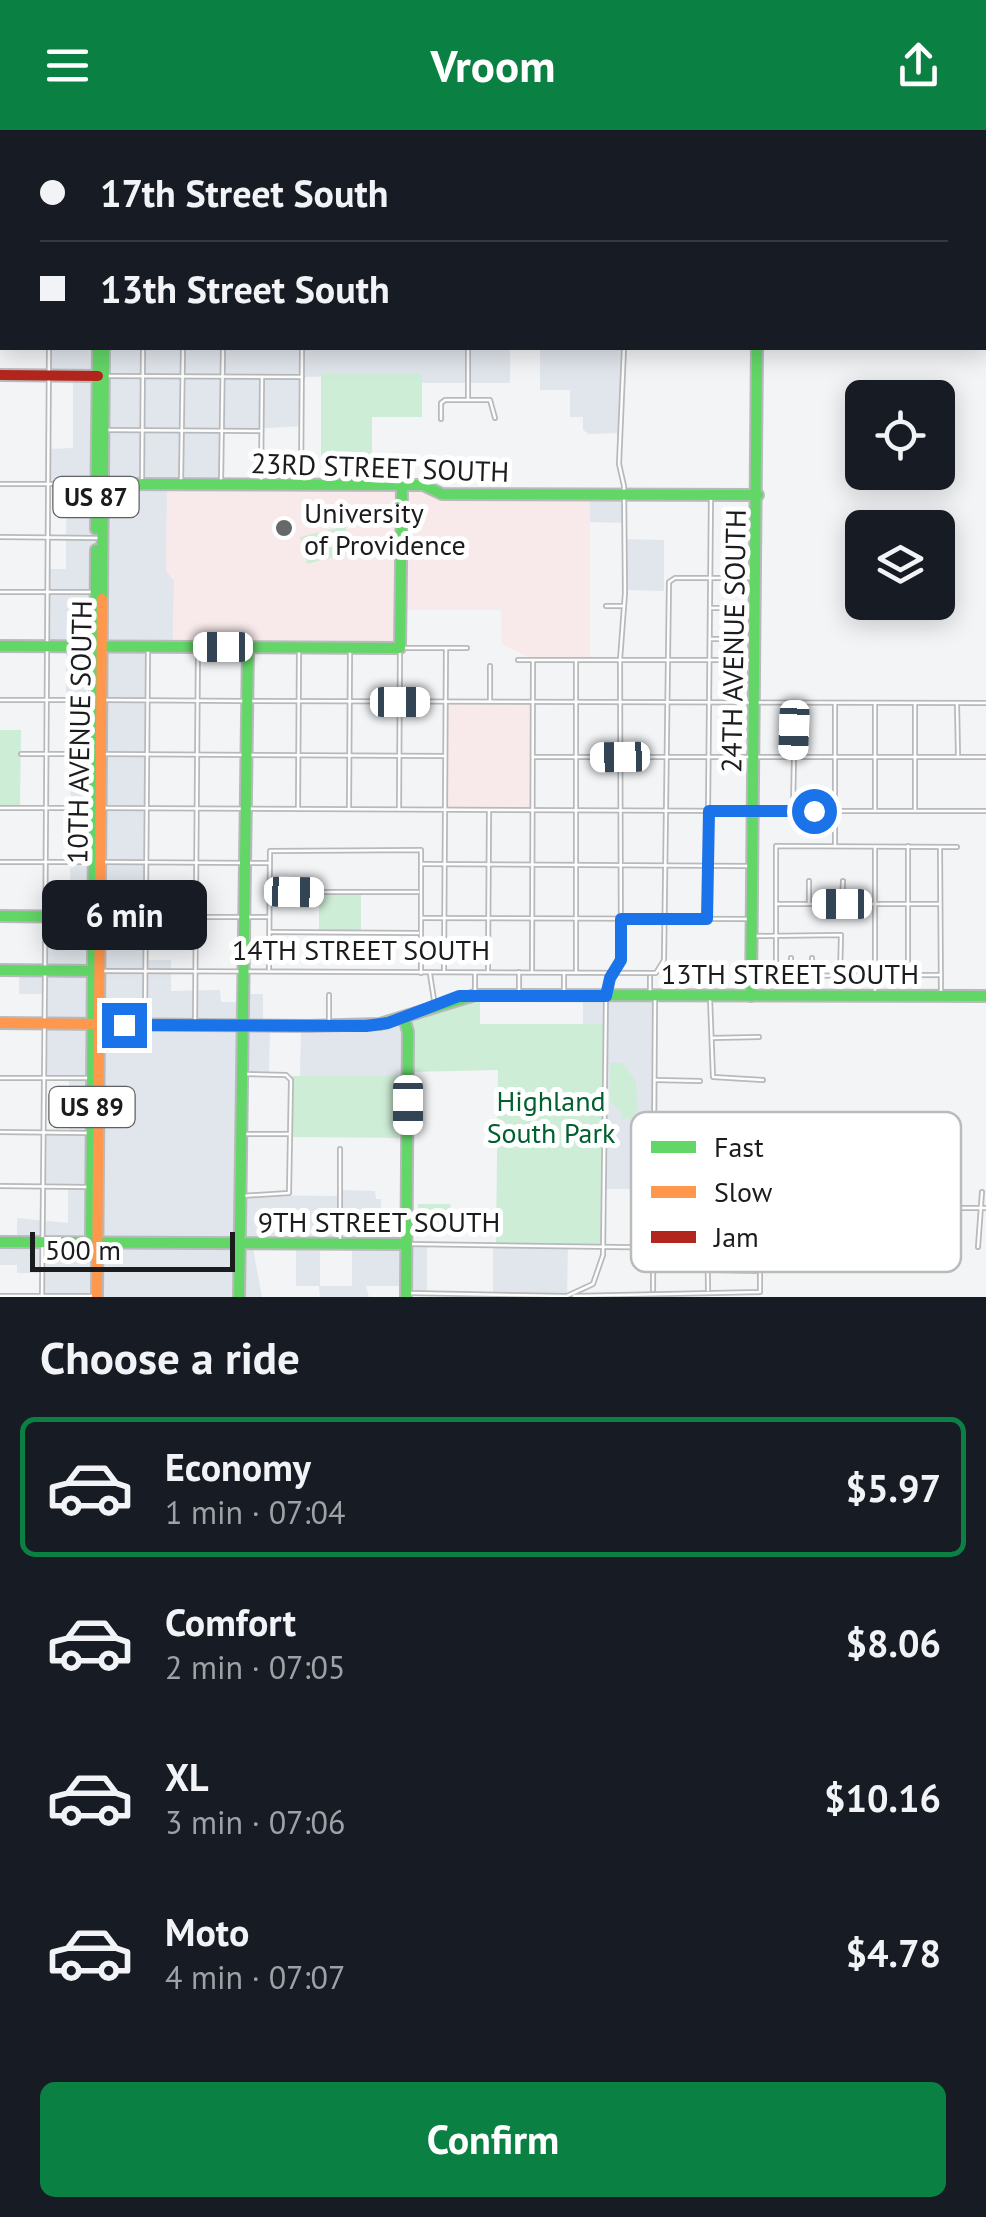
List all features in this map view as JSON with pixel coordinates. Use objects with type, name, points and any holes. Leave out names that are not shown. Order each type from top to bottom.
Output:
[{"type":"main road","name":"10TH AVENUE SOUTH","points":[[94,1296],[101,350]]},
{"type":"main road","name":"24TH AVENUE SOUTH","points":[[751,996],[758,350]]},
{"type":"main road","points":[[0,376],[101,376]]},
{"type":"main road","name":"23RD STREET SOUTH","points":[[99,484],[423,486],[442,494],[758,495]]},
{"type":"main road","points":[[0,646],[400,648],[402,486]]},
{"type":"main road","points":[[239,1297],[248,647]]},
{"type":"main road","points":[[0,916],[97,917]]},
{"type":"main road","name":"14TH STREET SOUTH","points":[[0,970],[96,971]]},
{"type":"main road","name":"13TH STREET SOUTH","points":[[0,1023],[377,1025],[434,1002],[475,995],[986,996]]},
{"type":"main road","points":[[403,1296],[407,1244],[408,1032],[404,1017]]},
{"type":"main road","name":"9TH STREET SOUTH","points":[[0,1242],[407,1244]]},
{"type":"street","points":[[42,1296],[50,350]]},
{"type":"street","points":[[142,484],[143,350]]},
{"type":"street","points":[[181,485],[183,350]]},
{"type":"street","points":[[222,485],[223,350]]},
{"type":"street","points":[[301,486],[302,350]]},
{"type":"street","points":[[468,350],[468,400]]},
{"type":"street","points":[[567,1296],[592,1284],[603,1244],[606,996],[621,960],[624,495],[619,464],[624,350]]},
{"type":"street","points":[[101,376],[302,377]]},
{"type":"street","points":[[261,485],[262,377]]},
{"type":"street","points":[[441,419],[442,401],[468,400],[493,401],[495,418]]},
{"type":"street","points":[[100,430],[262,431]]},
{"type":"street","name":"23RD STREET SOUTH","points":[[0,484],[99,484]]},
{"type":"street","points":[[707,919],[711,495]]},
{"type":"street","points":[[0,537],[99,538]]},
{"type":"street","points":[[655,1112],[650,974],[660,968],[664,919],[665,703],[671,580],[758,578]]},
{"type":"street","points":[[0,592],[100,592]]},
{"type":"street","points":[[606,606],[624,606]]},
{"type":"street","points":[[710,608],[732,608]]},
{"type":"street","points":[[710,639],[732,639]]},
{"type":"street","points":[[145,1025],[148,646]]},
{"type":"street","points":[[195,1025],[198,647]]},
{"type":"street","points":[[298,810],[300,647]]},
{"type":"street","points":[[349,810],[350,648]]},
{"type":"street","points":[[399,810],[400,648],[467,648]]},
{"type":"street","points":[[444,973],[446,648]]},
{"type":"street","points":[[518,660],[754,660]]},
{"type":"street","points":[[532,973],[533,660]]},
{"type":"street","points":[[576,660],[576,972]]},
{"type":"street","points":[[490,666],[490,702]]},
{"type":"street","points":[[0,700],[986,703]]},
{"type":"street","points":[[958,702],[958,757]]},
{"type":"street","points":[[835,703],[835,846]]},
{"type":"street","points":[[875,811],[876,703]]},
{"type":"street","points":[[915,703],[915,811]]},
{"type":"street","points":[[793,811],[795,704]]},
{"type":"street","points":[[21,754],[445,756]]},
{"type":"street","points":[[533,757],[986,757]]},
{"type":"street","points":[[0,808],[986,811]]},
{"type":"street","points":[[488,973],[489,811]]},
{"type":"street","points":[[776,975],[776,846],[957,847]]},
{"type":"street","points":[[875,846],[875,996]]},
{"type":"street","points":[[908,846],[908,974]]},
{"type":"street","points":[[940,846],[941,996]]},
{"type":"street","points":[[269,971],[269,853],[421,850],[421,974]]},
{"type":"street","points":[[0,862],[269,864]]},
{"type":"street","points":[[421,864],[752,866]]},
{"type":"street","points":[[809,881],[809,904]]},
{"type":"street","points":[[842,904],[843,881]]},
{"type":"street","points":[[269,892],[421,892]]},
{"type":"street","points":[[776,904],[940,904]]},
{"type":"street","points":[[97,917],[270,917]]},
{"type":"street","points":[[421,918],[752,920]]},
{"type":"street","points":[[270,932],[420,933]]},
{"type":"street","points":[[752,936],[840,935],[840,974]]},
{"type":"street","points":[[791,958],[792,975]]},
{"type":"street","points":[[812,958],[812,975]]},
{"type":"street","name":"14TH STREET SOUTH","points":[[96,971],[650,974]]},
{"type":"street","points":[[519,972],[519,995]]},
{"type":"street","points":[[475,973],[475,995]]},
{"type":"street","points":[[564,973],[564,995]]},
{"type":"street","points":[[430,974],[434,1002]]},
{"type":"street","points":[[761,976],[941,974]]},
{"type":"street","points":[[329,1026],[330,995]]},
{"type":"street","points":[[710,996],[713,1077],[762,1080]]},
{"type":"street","points":[[711,1038],[759,1037]]},
{"type":"street","points":[[239,1196],[288,1195],[290,1134],[289,1076],[241,1074]]},
{"type":"street","points":[[0,1078],[95,1078]]},
{"type":"street","points":[[655,1080],[700,1081]]},
{"type":"street","points":[[0,1132],[95,1133]]},
{"type":"street","points":[[240,1134],[290,1134]]},
{"type":"street","points":[[340,1148],[340,1243]]},
{"type":"street","points":[[0,1186],[94,1187]]},
{"type":"street","points":[[978,1247],[982,1192]]},
{"type":"street","name":"9TH STREET SOUTH","points":[[407,1244],[631,1245]]},
{"type":"street","points":[[653,1272],[653,1291]]},
{"type":"street","points":[[708,1272],[708,1292]]},
{"type":"street","points":[[403,1296],[630,1297],[653,1291],[760,1292],[760,1272]]},
{"type":"street","points":[[0,1296],[94,1296]]},
{"type":"shaded area","points":[[49,350],[98,350],[95,700],[66,700],[66,647],[47,646],[47,569],[66,569],[67,488],[65,484],[48,484],[49,449],[73,448],[73,376],[49,376]]},
{"type":"shaded area","points":[[104,350],[510,350],[510,383],[422,383],[421,374],[302,377],[301,426],[223,431],[221,485],[174,581],[173,646],[149,646],[146,960],[171,960],[171,991],[220,990],[221,1002],[245,1002],[245,994],[263,994],[263,1025],[270,1026],[269,1074],[241,1074],[240,1195],[340,1196],[340,1190],[375,1191],[376,1199],[381,1199],[381,1243],[427,1244],[427,1294],[406,1293],[405,1286],[366,1286],[369,1297],[320,1297],[319,1286],[296,1286],[296,1243],[252,1243],[262,1297],[97,1297]],"holes":[[[320,1244],[352,1244],[352,1286],[320,1286]]]},
{"type":"shaded area","points":[[540,350],[624,350],[620,433],[589,434],[583,430],[583,417],[570,417],[570,390],[540,390]]},
{"type":"shaded area","points":[[167,485],[423,485],[436,492],[590,495],[590,660],[533,660],[502,644],[501,610],[401,610],[400,648],[173,646],[174,581],[166,571]]},
{"type":"shaded area","points":[[590,495],[624,495],[624,523],[590,522]]},
{"type":"shaded area","points":[[624,539],[664,540],[664,591],[625,590]]},
{"type":"shaded area","points":[[445,702],[533,703],[533,811],[445,810]]},
{"type":"shaded area","points":[[71,754],[94,754],[91,1297],[42,1296],[42,1273],[17,1273],[17,1265],[0,1265],[0,1242],[17,1242],[17,1218],[68,1223],[68,1188],[43,1187],[43,1132],[69,1132],[69,1079],[44,1078],[44,994],[19,994],[19,971],[44,970],[45,906],[70,905]]},
{"type":"shaded area","points":[[583,995],[655,996],[654,1112],[631,1112],[631,1189],[604,1189],[605,1024],[583,1024]]},
{"type":"shaded area","points":[[404,1017],[408,1076],[300,1076],[301,1026],[366,1026]]},
{"type":"shaded area","points":[[493,1244],[568,1244],[567,1295],[596,1297],[493,1295]]},
{"type":"green space","points":[[321,374],[422,374],[422,417],[372,417],[372,460],[321,460]]},
{"type":"green space","points":[[345,526],[352,552],[307,564],[300,537]]},
{"type":"green space","points":[[0,730],[21,730],[20,808],[0,808]]},
{"type":"green space","points":[[319,892],[361,892],[361,933],[319,933]]},
{"type":"green space","name":"Highland South Park","points":[[480,995],[480,1024],[606,1024],[603,1244],[496,1244],[498,1070],[408,1072],[404,1017],[435,1002]]},
{"type":"green space","points":[[610,1063],[622,1063],[636,1081],[638,1112],[631,1112],[631,1118],[621,1119],[621,1111],[610,1101]]},
{"type":"green space","points":[[289,1076],[408,1076],[408,1138],[290,1137]]},
{"type":"green space","points":[[418,1204],[451,1204],[443,1230],[417,1238]]},
{"type":"traffic: fast","points":[[96,529],[98,350]]},
{"type":"traffic: fast","points":[[102,599],[104,350]]},
{"type":"traffic: fast","points":[[751,996],[757,350]]},
{"type":"traffic: fast","points":[[101,484],[423,485],[442,494],[758,495]]},
{"type":"traffic: fast","points":[[0,646],[400,648],[402,486]]},
{"type":"traffic: fast","points":[[91,1234],[96,550]]},
{"type":"traffic: fast","points":[[239,1297],[248,647]]},
{"type":"traffic: fast","points":[[0,916],[95,917]]},
{"type":"traffic: fast","points":[[0,970],[95,971]]},
{"type":"traffic: fast","points":[[307,1026],[380,1024],[475,995],[986,996]]},
{"type":"traffic: fast","points":[[404,1017],[408,1032],[406,1297]]},
{"type":"traffic: fast","points":[[0,1242],[407,1244]]},
{"type":"traffic: slow","points":[[97,1297],[102,599]]},
{"type":"traffic: slow","points":[[0,1023],[307,1026]]},
{"type":"traffic: jam","points":[[0,375],[98,376]]},
{"type":"place","name":"University of Providence","points":[[284,528]]},
{"type":"route","points":[[124,1025],[366,1026],[388,1023],[434,1002],[459,996],[606,996],[610,978],[621,960],[621,919],[707,919],[709,811],[814,811]]}]
